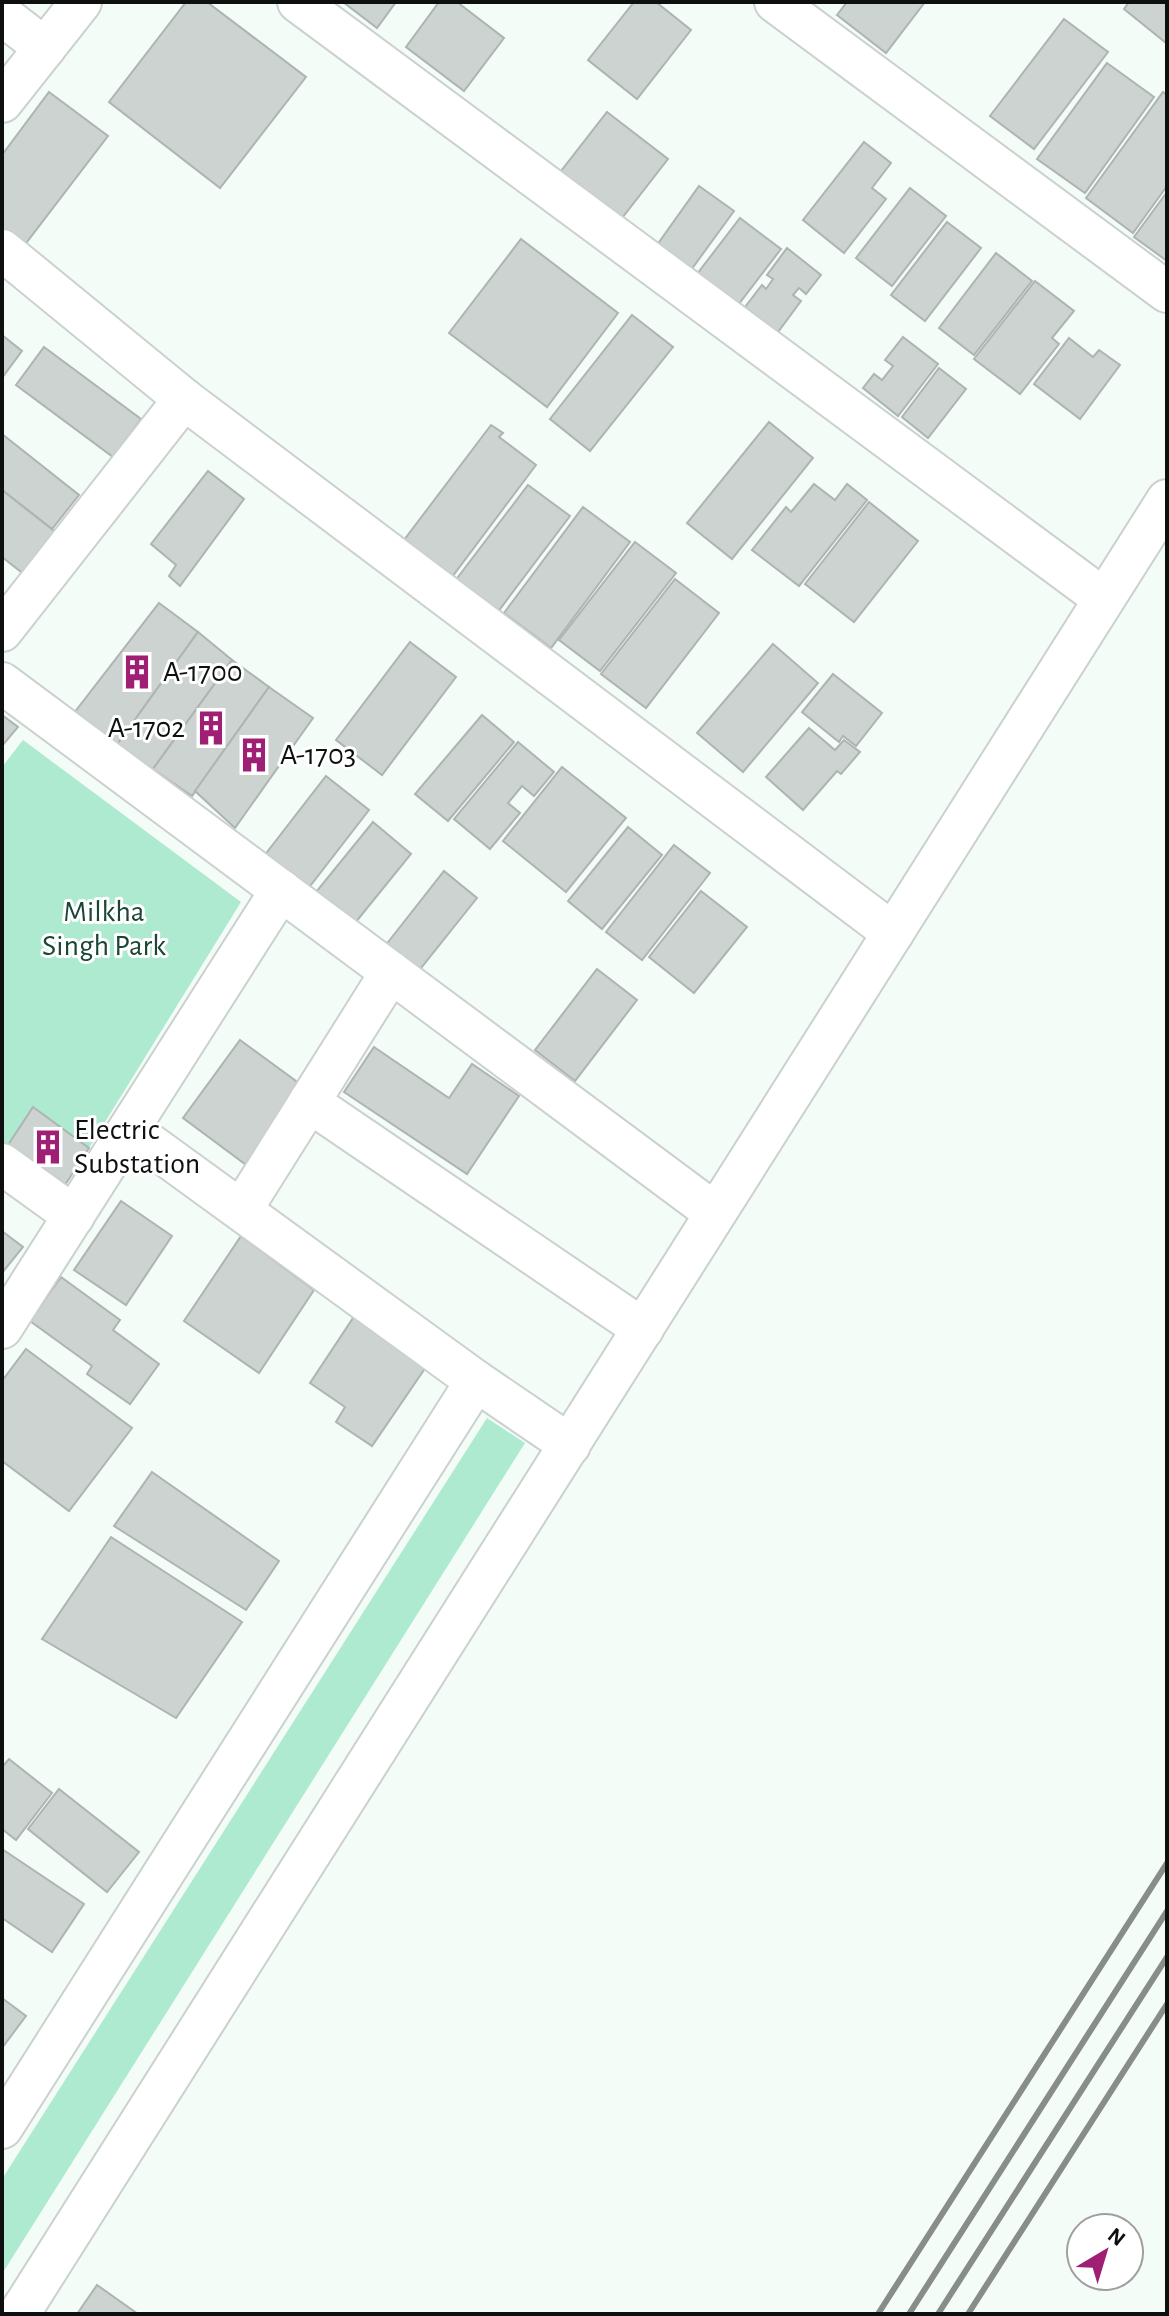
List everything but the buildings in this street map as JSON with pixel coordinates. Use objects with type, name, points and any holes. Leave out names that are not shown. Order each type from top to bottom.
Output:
[{"type":"street","points":[[2,102],[81,2]]},
{"type":"street","points":[[298,2],[1104,599]]},
{"type":"street","points":[[775,2],[1167,292]]},
{"type":"street","points":[[2,15],[45,48]]},
{"type":"street","points":[[2,250],[184,399],[893,933]]},
{"type":"street","points":[[2,631],[184,399]]},
{"type":"street","points":[[19,2314],[1167,500]]},
{"type":"street","points":[[2,683],[715,1213]]},
{"type":"street","points":[[2,1328],[281,890]]},
{"type":"street","points":[[242,1209],[391,972]]},
{"type":"street","points":[[309,1102],[643,1329]]},
{"type":"street","points":[[129,1129],[476,1381],[570,1445]]},
{"type":"street","points":[[2,1164],[74,1216]]},
{"type":"street","points":[[2,2128],[476,1381]]},
{"type":"green space","name":"Milkha Singh Park","points":[[23,740],[241,902],[89,1148],[33,1107],[8,1145],[2,1141],[2,767]]},
{"type":"green space","points":[[487,1418],[525,1443],[2,2274],[2,2179]]},
{"type":"railway","points":[[878,2314],[1167,1863]]},
{"type":"railway","points":[[909,2314],[1167,1911]]},
{"type":"railway","points":[[938,2314],[1167,1957]]},
{"type":"railway","points":[[968,2314],[1167,2004]]},
{"type":"place","name":"A-1700","points":[[137,672]]},
{"type":"place","name":"A-1702","points":[[211,728]]},
{"type":"place","name":"A-1703","points":[[254,755]]},
{"type":"place","name":"Electric Substation","points":[[48,1147]]}]
